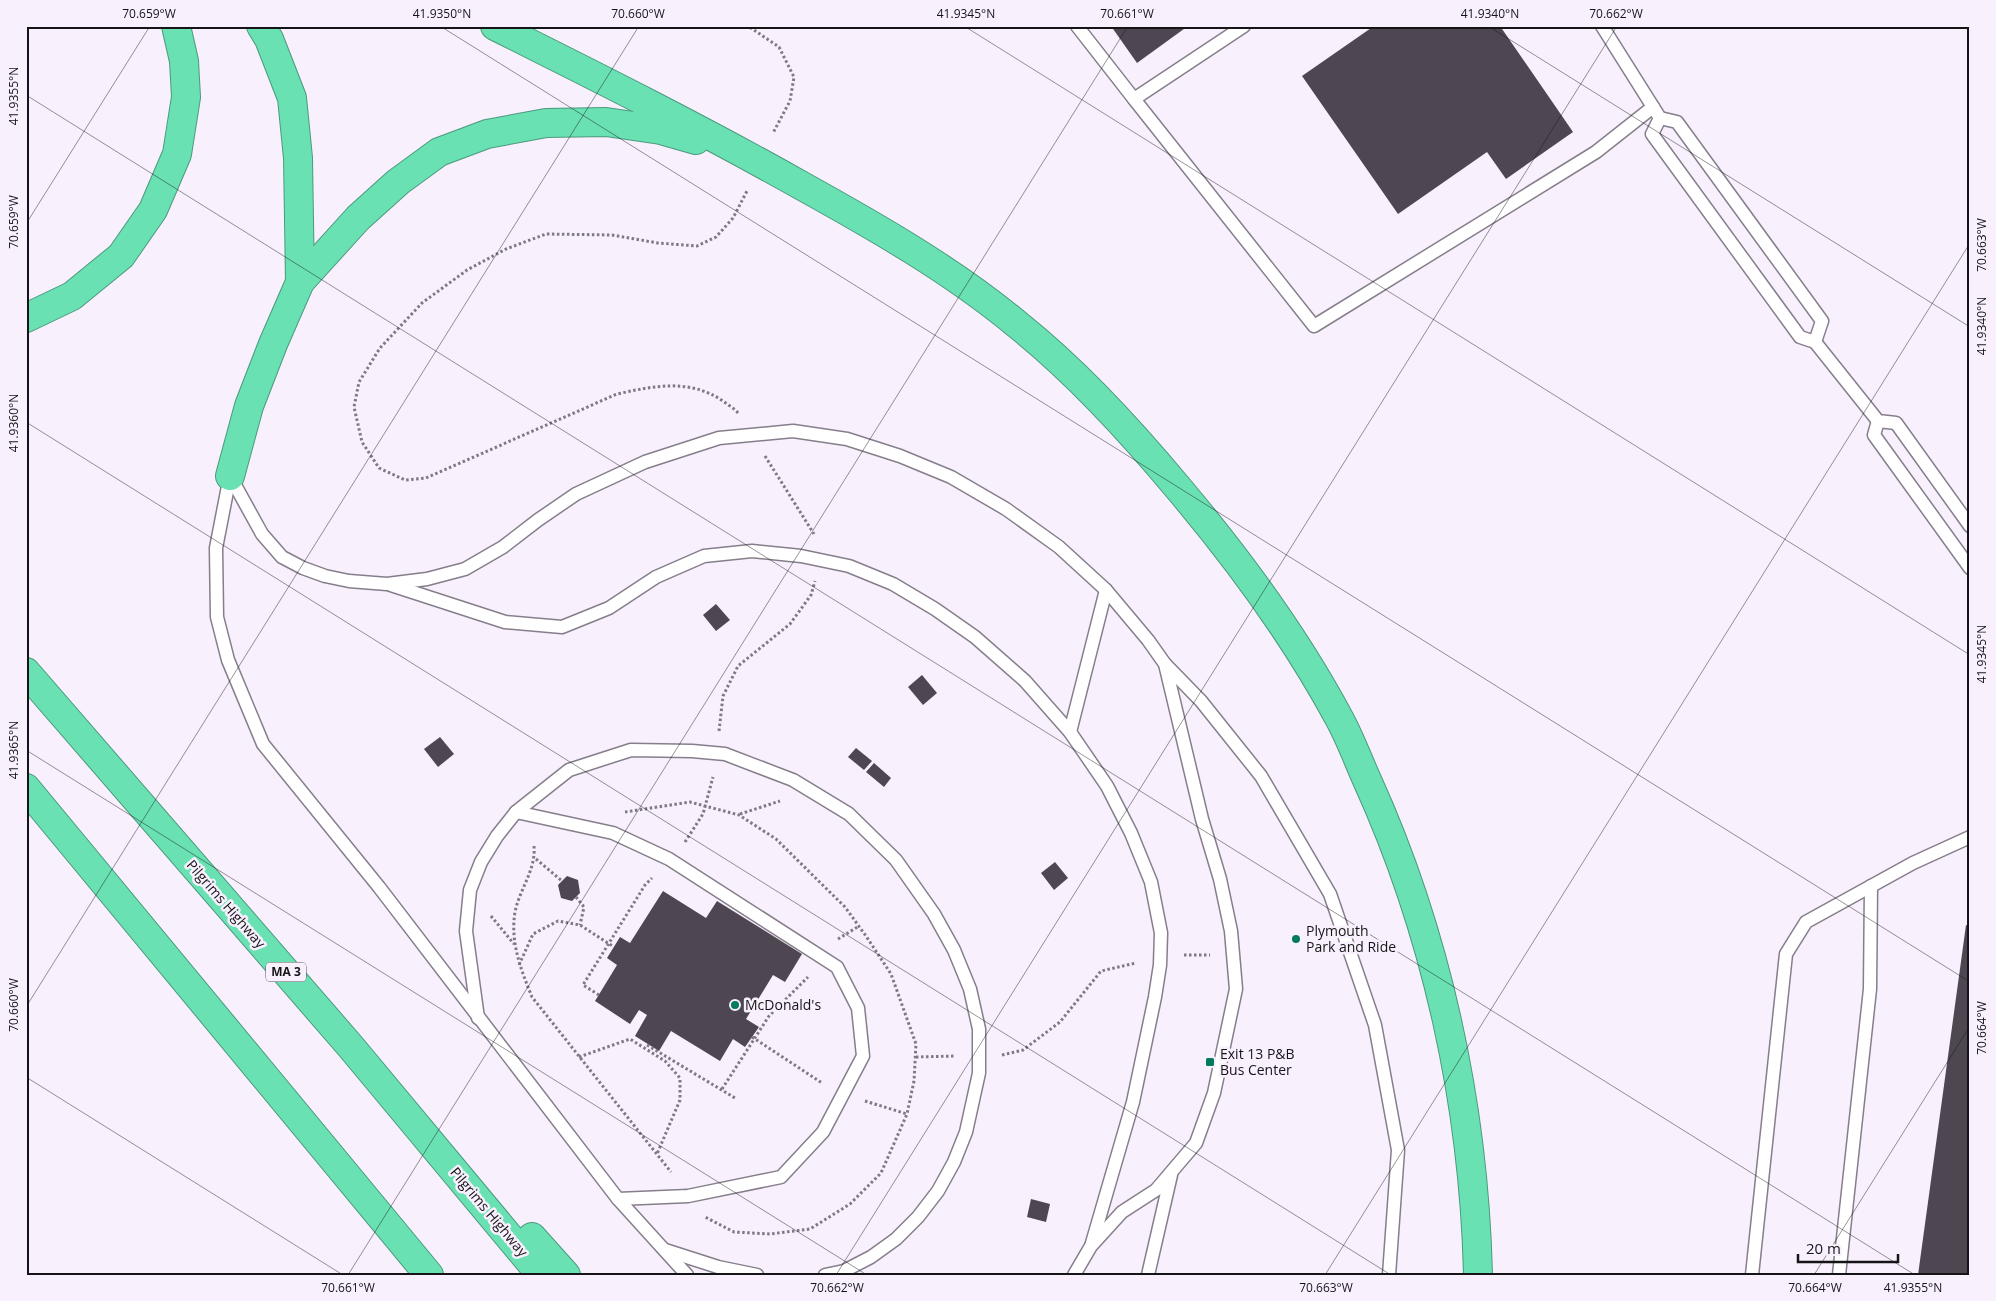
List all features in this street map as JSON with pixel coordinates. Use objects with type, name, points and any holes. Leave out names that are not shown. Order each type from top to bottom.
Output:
[{"type":"highway","points":[[26,318],[72,296],[121,256],[153,210],[177,154],[186,97],[184,61],[176,26]]},
{"type":"highway","points":[[261,26],[269,40],[292,98],[298,158],[300,282]]},
{"type":"highway","points":[[495,26],[750,156],[933,262],[1018,325],[1084,384],[1145,448],[1202,517],[1253,582],[1300,650],[1341,721],[1388,826],[1426,936],[1453,1048],[1469,1141],[1478,1235],[1478,1275]]},
{"type":"highway","points":[[230,476],[249,406],[300,282],[358,218],[398,182],[439,152],[487,134],[546,123],[606,122],[661,130],[750,156]]},
{"type":"highway","name":"Pilgrims Highway","points":[[26,672],[351,1047],[541,1275]]},
{"type":"highway","points":[[26,788],[429,1275]]},
{"type":"highway","points":[[351,1047],[536,1240],[566,1275]]},
{"type":"lane","points":[[1077,26],[1314,326],[1596,152],[1656,112]]},
{"type":"lane","points":[[1134,99],[1244,26]]},
{"type":"lane","points":[[1602,26],[1656,112],[1677,122],[1822,321],[1815,342]]},
{"type":"lane","points":[[1656,112],[1652,134],[1800,337],[1815,342],[1878,422],[1896,423],[1970,526]]},
{"type":"lane","points":[[1878,422],[1874,435],[1970,568]]},
{"type":"lane","points":[[230,476],[262,534],[282,557],[303,568],[325,576],[349,581],[387,584],[427,579],[465,568],[503,547],[576,494],[645,462],[719,438],[793,431],[847,439],[900,456],[951,478],[1006,509],[1052,542],[1106,590],[1148,640],[1165,664],[1201,701],[1261,776],[1330,894],[1375,1025],[1398,1150],[1388,1275]]},
{"type":"lane","points":[[230,476],[216,548],[217,617],[228,660],[263,744],[379,887],[618,1199],[687,1275]]},
{"type":"lane","points":[[387,584],[505,622],[562,627],[609,608],[656,577],[704,556],[752,551],[801,556],[857,570],[893,584],[935,609],[975,637],[1025,681],[1070,732],[1107,786],[1131,833],[1152,882],[1161,933],[1160,958],[1149,1029],[1133,1102],[1091,1246]]},
{"type":"lane","points":[[1070,732],[1106,590]]},
{"type":"lane","points":[[1074,1275],[1091,1246],[1122,1212],[1156,1190],[1196,1142],[1214,1094],[1236,989],[1230,931],[1220,879],[1202,819],[1165,664]]},
{"type":"lane","points":[[478,1018],[466,931],[470,890],[481,862],[497,836],[516,812],[569,770],[632,750],[692,751],[726,754],[793,780],[849,814],[896,860],[934,914],[954,950],[970,989],[979,1029],[979,1072],[975,1098],[966,1132],[954,1162],[938,1191],[918,1217],[896,1239],[878,1253],[844,1271],[825,1275]]},
{"type":"lane","points":[[516,812],[613,833],[669,859],[837,967],[858,1008],[863,1056],[822,1132],[781,1177],[688,1196],[618,1199]]},
{"type":"lane","points":[[1752,1275],[1786,954],[1806,922],[1913,863],[1970,837]]},
{"type":"lane","points":[[1839,1275],[1870,989],[1872,886]]},
{"type":"lane","points":[[1148,1275],[1172,1171]]},
{"type":"lane","points":[[663,1249],[718,1267],[757,1275]]},
{"type":"path","points":[[740,26],[751,28],[779,47],[794,77],[790,101],[770,138]]},
{"type":"path","points":[[739,815],[780,801]]},
{"type":"path","points":[[534,846],[536,859],[516,911],[514,944],[519,966],[532,997],[657,1154],[702,1215],[734,1232],[770,1234],[810,1229],[850,1204],[881,1173],[907,1114],[914,1080],[916,1044],[891,974],[846,907],[776,839],[739,815],[690,802],[618,813]]},
{"type":"path","points":[[536,859],[562,881]]},
{"type":"path","points":[[576,897],[584,908],[580,925]]},
{"type":"path","points":[[519,966],[533,934],[558,920],[580,925],[614,947]]},
{"type":"path","points":[[722,1089],[769,1016],[812,974],[837,939],[859,926]]},
{"type":"path","points":[[916,1057],[996,1056],[1023,1050],[1060,1022],[1102,971],[1181,955],[1232,955]]},
{"type":"path","points":[[579,1057],[630,1039],[646,1046],[735,1098]]},
{"type":"path","points":[[646,1046],[665,1061],[680,1078],[680,1100],[657,1154]]},
{"type":"building","points":[[1111,26],[1188,26],[1137,63]]},
{"type":"building","points":[[1374,26],[1500,26],[1573,132],[1506,179],[1487,152],[1398,214],[1302,76]]},
{"type":"building","points":[[716,604],[730,620],[716,631],[703,615]]},
{"type":"building","points":[[922,675],[937,693],[923,705],[908,687]]},
{"type":"building","points":[[440,737],[454,754],[438,767],[424,749]]},
{"type":"building","points":[[856,748],[872,761],[864,770],[848,757]]},
{"type":"building","points":[[874,763],[891,778],[884,787],[866,772]]},
{"type":"building","points":[[1055,862],[1068,878],[1054,890],[1041,873]]},
{"type":"building","points":[[567,876],[578,880],[580,893],[572,901],[561,898],[558,885]]},
{"type":"building","points":[[663,891],[706,918],[717,901],[802,954],[785,982],[773,975],[746,1019],[759,1027],[745,1047],[733,1039],[720,1061],[671,1031],[659,1051],[635,1036],[647,1015],[639,1010],[630,1024],[595,1001],[617,965],[607,958],[620,937],[630,943]]},
{"type":"building","points":[[1966,925],[1970,926],[1970,1275],[1918,1275]]},
{"type":"building","points":[[1031,1199],[1050,1204],[1046,1222],[1027,1217]]},
{"type":"place","name":"Plymouth Park and Ride","points":[[1296,939]]},
{"type":"place","name":"McDonald's","points":[[735,1005]]},
{"type":"place","name":"Exit 13 P&B Bus Center","points":[[1210,1062]]}]
